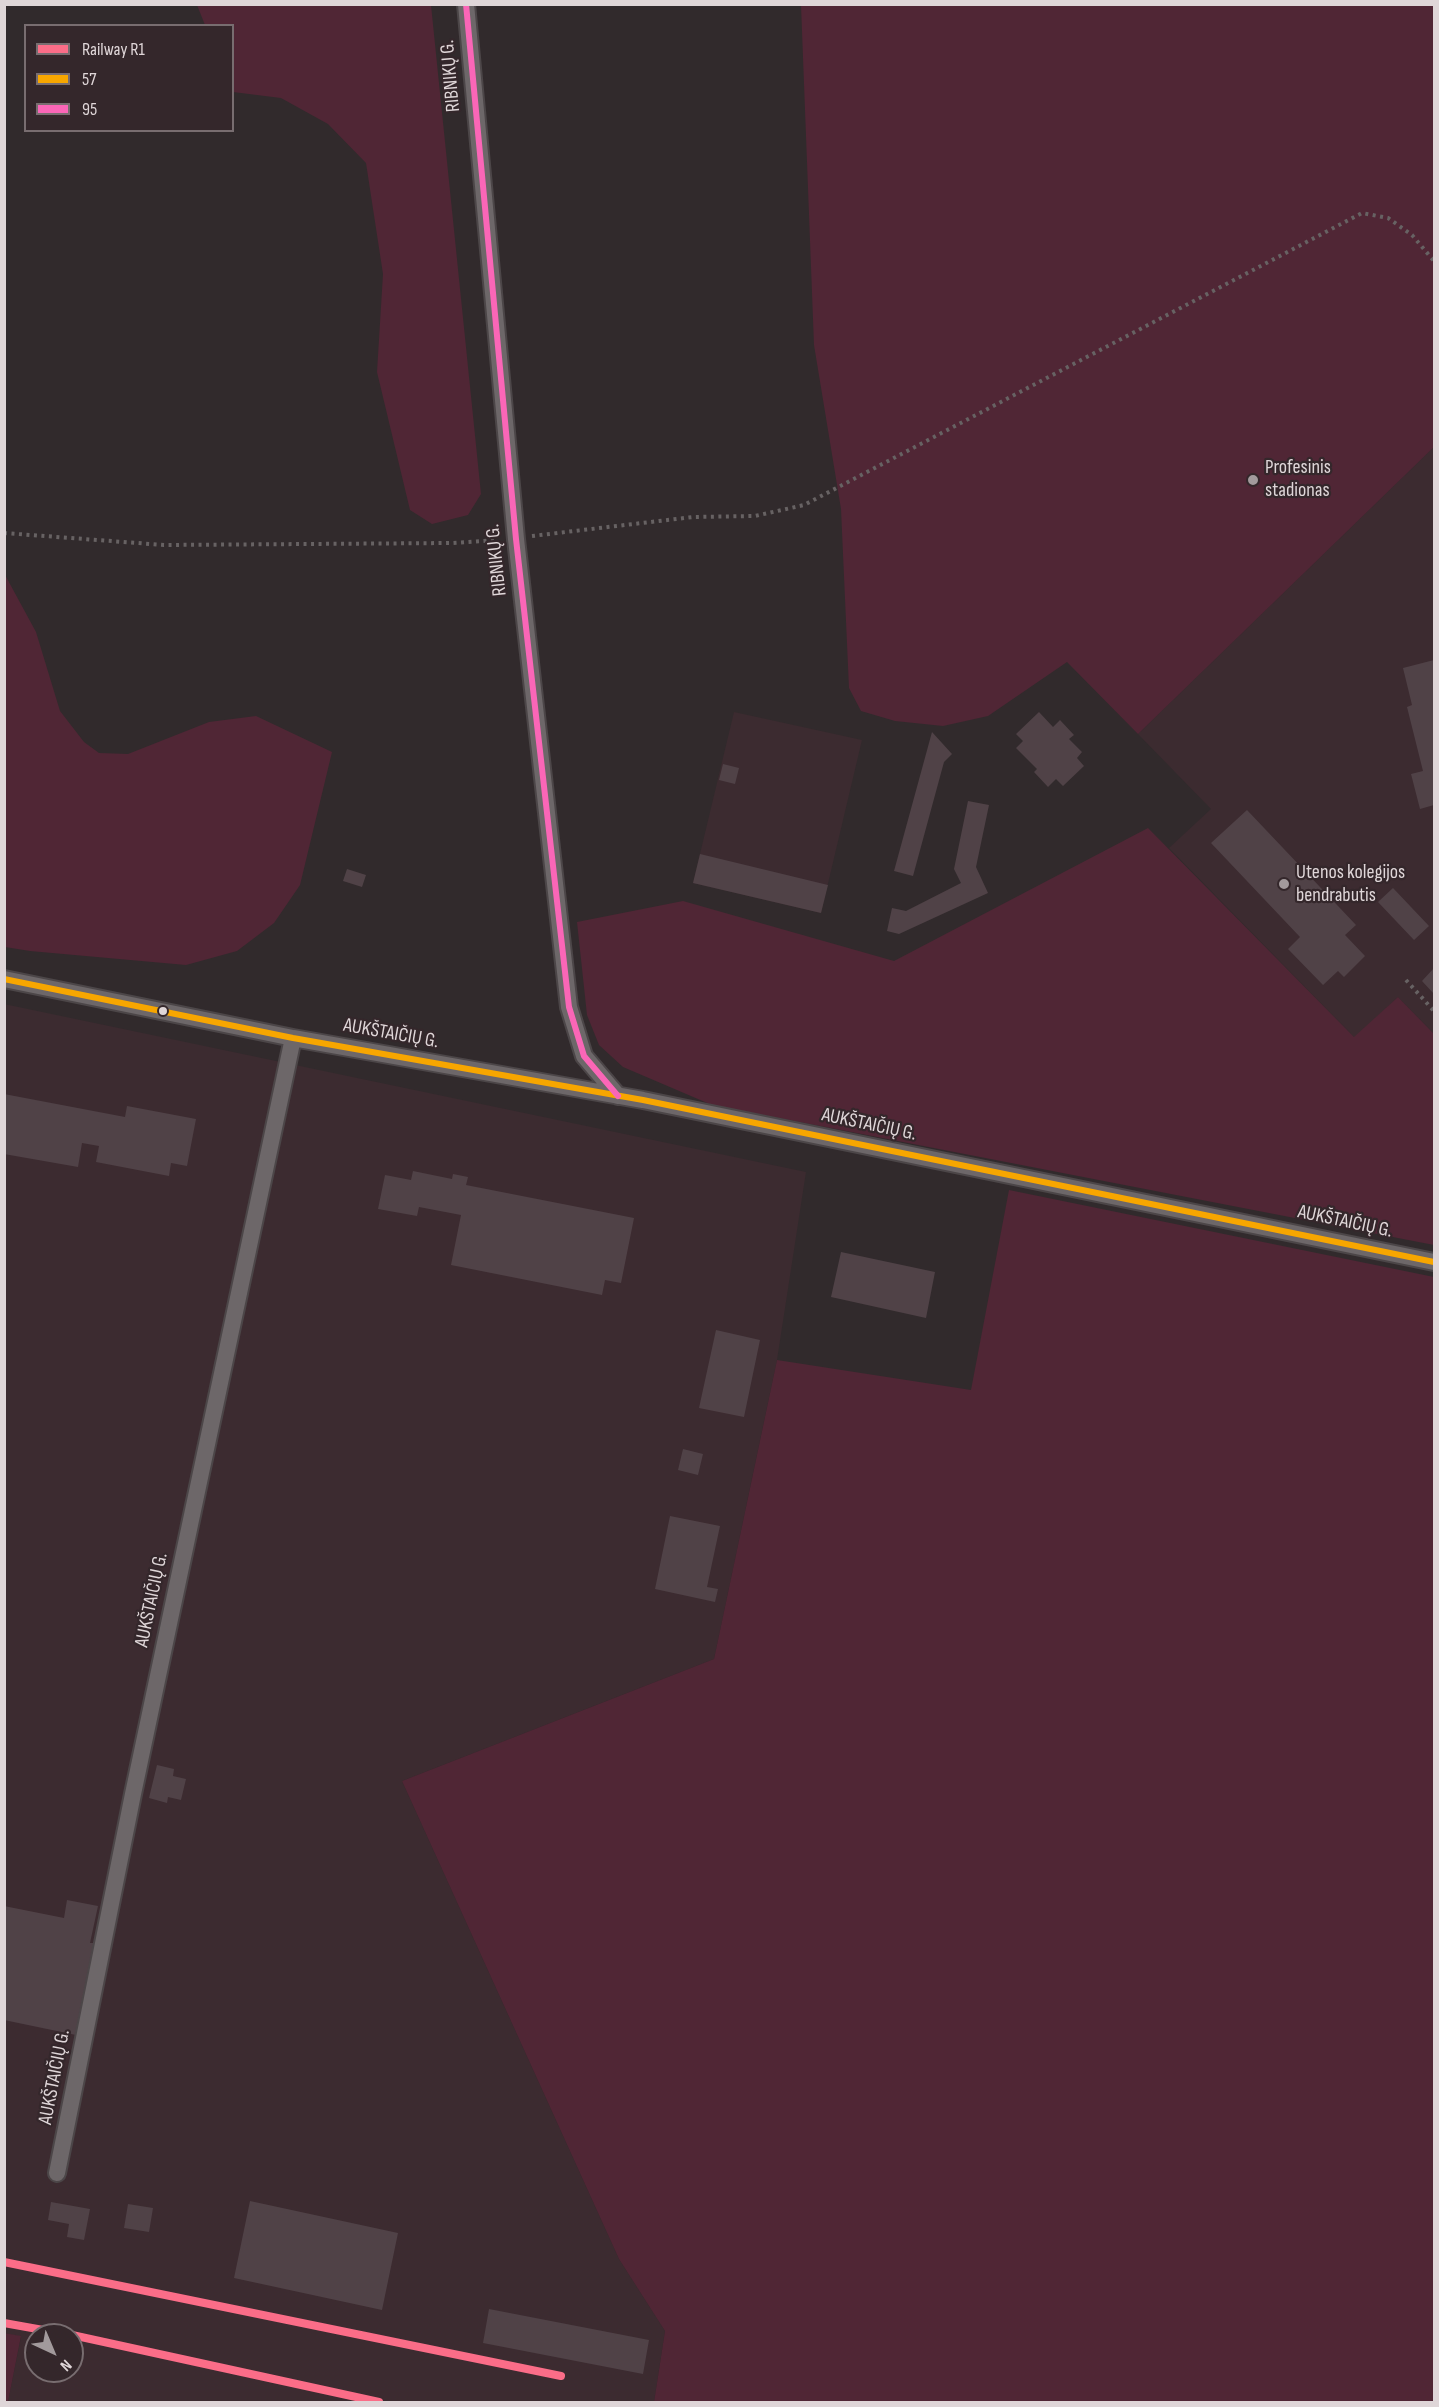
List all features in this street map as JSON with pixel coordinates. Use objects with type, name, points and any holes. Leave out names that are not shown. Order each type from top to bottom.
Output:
[{"type":"street","name":"RIBNIKŲ G.","points":[[466,4],[516,539],[569,1007],[584,1056],[618,1096]]},
{"type":"street","name":"AUKŠTAIČIŲ G.","points":[[4,979],[293,1038],[618,1096],[1434,1262]]},
{"type":"street","name":"AUKŠTAIČIŲ G.","points":[[57,2173],[133,1794],[293,1038]]},
{"type":"path","points":[[4,533],[164,545],[452,543],[516,539],[552,532],[693,517],[754,516],[804,505],[1362,213],[1388,218],[1412,235],[1434,261]]},
{"type":"path","points":[[1406,980],[1434,1011]]},
{"type":"shaded area","points":[[197,5],[431,5],[481,494],[468,515],[432,524],[410,510],[377,372],[383,274],[366,163],[328,124],[281,98],[234,92],[234,24],[205,24]]},
{"type":"shaded area","points":[[801,5],[1434,5],[1434,447],[1138,734],[1067,662],[988,716],[943,726],[895,721],[861,711],[849,688],[841,509],[814,345]]},
{"type":"shaded area","points":[[1434,447],[1434,1034],[1398,997],[1355,1038],[1169,848],[1211,809],[1138,734]]},
{"type":"shaded area","points":[[4,573],[36,632],[60,711],[84,742],[99,753],[128,754],[209,722],[256,716],[332,752],[300,885],[274,923],[237,951],[186,965],[5,947]]},
{"type":"shaded area","points":[[734,712],[862,740],[821,913],[693,883]]},
{"type":"shaded area","points":[[1148,828],[1354,1037],[1398,997],[1434,1034],[1434,1245],[712,1105],[623,1067],[599,1045],[587,1015],[577,922],[683,901],[894,961]]},
{"type":"shaded area","points":[[4,1004],[806,1172],[777,1360],[714,1659],[402,1781],[619,2259],[665,2331],[654,2402],[8,2402],[21,2337],[4,2333]]},
{"type":"shaded area","points":[[1009,1190],[1434,1277],[1434,2402],[654,2402],[665,2331],[619,2259],[402,1781],[714,1659],[777,1360],[971,1390]]},
{"type":"shaded area","points":[[4,2333],[21,2336],[8,2402],[5,2402]]},
{"type":"building","points":[[1434,660],[1434,805],[1420,809],[1411,774],[1423,771],[1407,707],[1412,705],[1403,668]]},
{"type":"building","points":[[1039,712],[1053,727],[1060,720],[1074,735],[1069,739],[1082,752],[1077,758],[1084,766],[1063,786],[1056,779],[1048,787],[1034,772],[1037,769],[1016,748],[1023,741],[1016,734]]},
{"type":"building","points":[[932,732],[952,754],[944,762],[913,876],[894,871]]},
{"type":"building","points":[[723,764],[739,768],[735,784],[719,780]]},
{"type":"building","points":[[968,801],[989,805],[976,867],[988,893],[899,934],[887,931],[892,908],[906,911],[961,883],[954,869]]},
{"type":"building","name":"Utenos kolegijos bendrabutis","points":[[1247,810],[1356,925],[1345,935],[1365,956],[1344,977],[1338,971],[1323,985],[1288,949],[1300,937],[1211,843]]},
{"type":"building","points":[[700,854],[828,885],[821,913],[693,883]]},
{"type":"building","points":[[347,869],[366,875],[362,887],[343,881]]},
{"type":"building","points":[[1393,888],[1429,926],[1414,940],[1378,902]]},
{"type":"building","points":[[1434,968],[1434,994],[1422,981]]},
{"type":"building","points":[[4,1094],[125,1117],[127,1106],[196,1119],[187,1166],[171,1163],[169,1176],[96,1162],[99,1146],[82,1143],[78,1167],[4,1154]]},
{"type":"building","points":[[413,1171],[452,1179],[453,1174],[468,1177],[466,1185],[634,1218],[621,1283],[605,1280],[602,1295],[451,1265],[461,1215],[419,1207],[417,1216],[378,1209],[385,1175],[411,1180]]},
{"type":"building","points":[[841,1252],[935,1272],[926,1318],[831,1297]]},
{"type":"building","points":[[716,1330],[760,1340],[744,1417],[699,1408]]},
{"type":"building","points":[[683,1449],[703,1454],[698,1475],[678,1470]]},
{"type":"building","points":[[670,1516],[720,1526],[707,1587],[718,1589],[715,1602],[655,1589]]},
{"type":"building","points":[[157,1765],[174,1769],[173,1776],[186,1779],[181,1800],[168,1797],[167,1803],[149,1798]]},
{"type":"building","points":[[67,1900],[98,1906],[90,1943],[94,1943],[76,2035],[4,2020],[4,1906],[64,1918]]},
{"type":"building","points":[[250,2201],[398,2233],[382,2310],[234,2278]]},
{"type":"building","points":[[51,2202],[90,2209],[84,2240],[67,2237],[69,2224],[48,2220]]},
{"type":"building","points":[[128,2204],[153,2208],[149,2232],[124,2228]]},
{"type":"building","points":[[489,2309],[649,2340],[643,2374],[483,2343]]},
{"type":"rail line","name":"R1","points":[[4,2262],[561,2376]]},
{"type":"rail line","name":"R1","points":[[4,2323],[24,2327]]},
{"type":"rail line","name":"R1","points":[[84,2338],[379,2402]]},
{"type":"transit line","name":"95","points":[[466,4],[516,539],[569,1007],[584,1056],[618,1096]]},
{"type":"transit line","name":"57","points":[[4,979],[293,1038],[643,1100],[1434,1262]]},
{"type":"place","name":"Profesinis stadionas","points":[[1253,480]]},
{"type":"place","name":"Utenos kolegijos bendrabutis","points":[[1284,884]]}]
